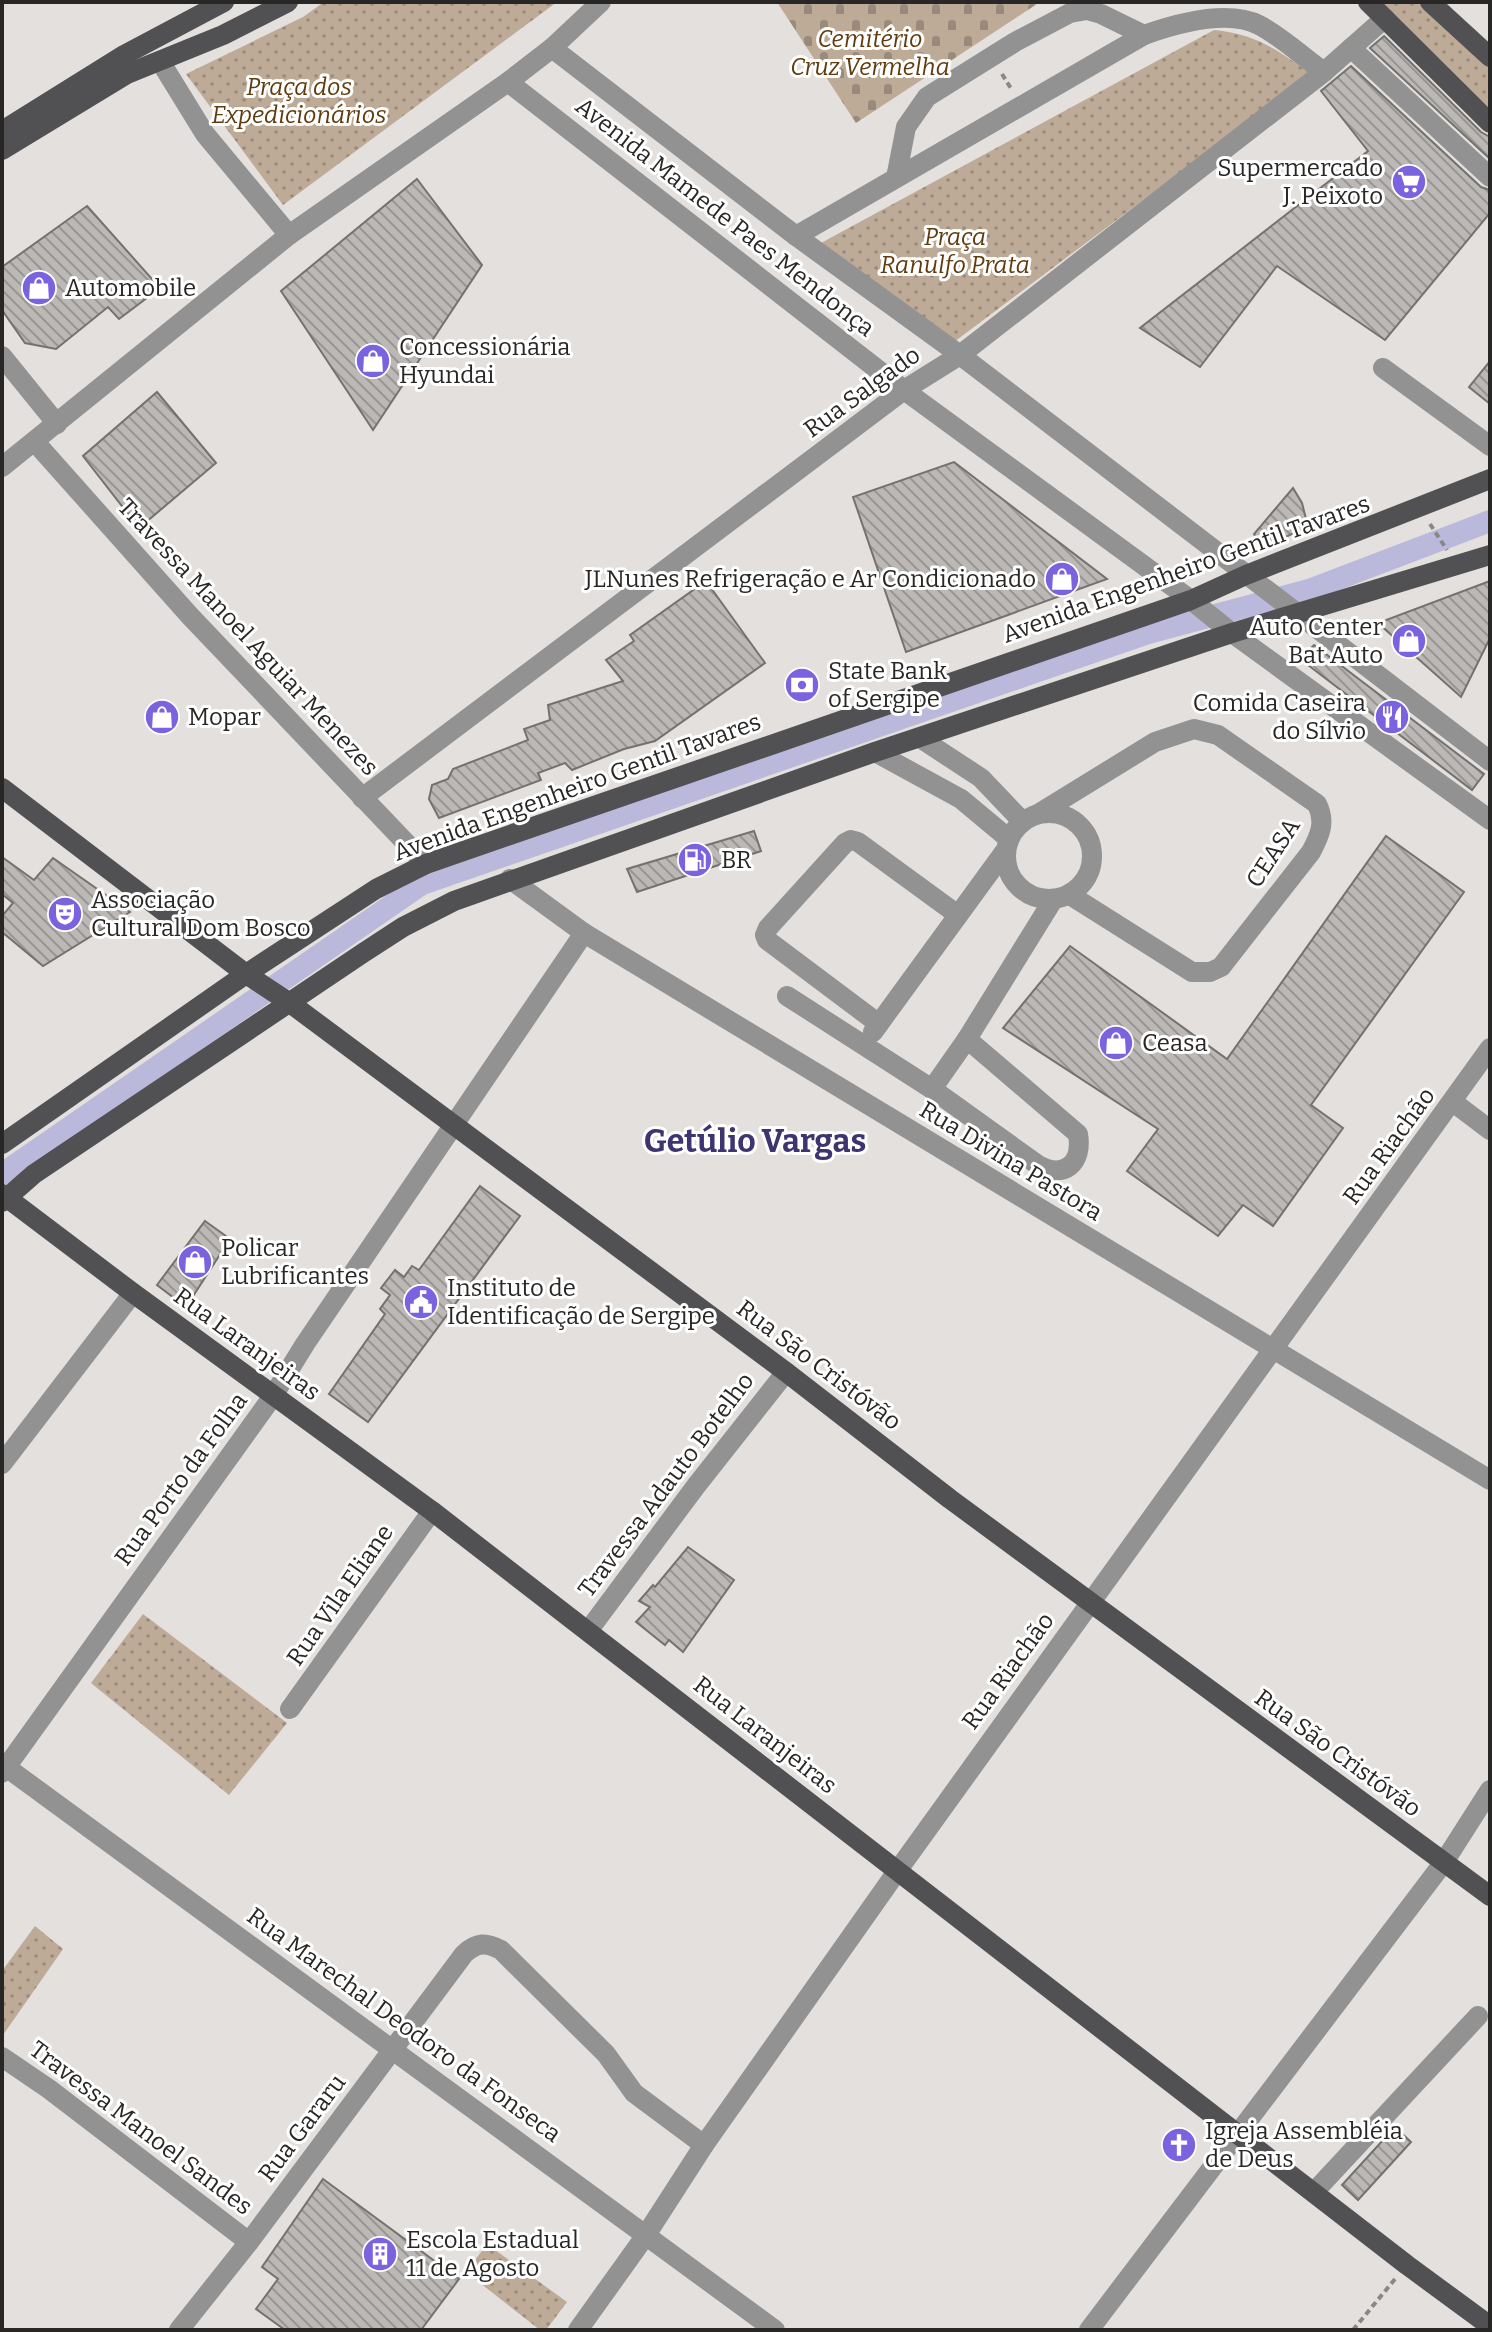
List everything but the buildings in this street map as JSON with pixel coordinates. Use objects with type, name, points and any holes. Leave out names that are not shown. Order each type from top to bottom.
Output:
[{"type":"main road","points":[[2,131],[124,55],[224,2]]},
{"type":"main road","points":[[2,150],[127,74],[223,35],[288,2]]},
{"type":"main road","points":[[1368,2],[1490,123]]},
{"type":"main road","points":[[1430,2],[1490,57]]},
{"type":"main road","name":"Avenida Engenheiro Gentil Tavares","points":[[2,1144],[376,889],[426,864],[1194,602],[1490,479]]},
{"type":"main road","points":[[3,1197],[403,927],[454,901],[1228,630],[1490,555]]},
{"type":"main road","name":"Rua São Cristóvão","points":[[2,788],[248,975],[289,1002],[786,1372],[950,1499],[1490,1896]]},
{"type":"main road","name":"Rua Laranjeiras","points":[[3,1197],[432,1511],[1490,2326]]},
{"type":"street","points":[[2,467],[289,235],[508,82],[552,48],[601,2]]},
{"type":"street","points":[[1237,2],[1257,24],[1324,72]]},
{"type":"street","points":[[896,178],[906,127],[912,115],[927,97],[991,58],[1070,13],[1087,10],[1144,35]]},
{"type":"street","name":"Rua Salgado","points":[[362,798],[904,390],[960,355],[1324,72],[1385,18]]},
{"type":"street","points":[[796,236],[1144,35],[1178,23],[1200,20],[1229,19],[1257,24]]},
{"type":"street","name":"Avenida Mamede Paes Mendonça","points":[[552,48],[796,236],[960,355],[1490,761]]},
{"type":"street","points":[[1351,48],[1490,177]]},
{"type":"street","points":[[160,61],[205,134],[289,235]]},
{"type":"street","name":"Avenida Mamede Paes Mendonça","points":[[508,82],[904,390],[1490,820]]},
{"type":"street","points":[[2,356],[57,424]]},
{"type":"street","points":[[1383,368],[1490,446]]},
{"type":"street","name":"Travessa Manoel Aguiar Menezes","points":[[35,442],[190,616],[426,864]]},
{"type":"street","name":"CEASA","points":[[1030,818],[1155,742],[1194,729],[1218,735],[1317,804],[1321,813],[1320,835],[1311,852],[1221,967],[1210,972],[1192,972],[1062,897]]},
{"type":"street","points":[[920,738],[981,778],[1030,818]]},
{"type":"street","points":[[875,752],[968,804],[1007,845],[1010,876],[1021,889],[1036,898],[1062,897]]},
{"type":"street","points":[[864,1045],[1007,845],[1030,818],[1059,814],[1069,817],[1085,831],[1089,840],[1092,850],[1090,871],[1082,885],[1062,897],[932,1089]]},
{"type":"street","points":[[879,1024],[767,940],[765,935],[768,928],[851,840],[958,915]]},
{"type":"street","name":"Rua Divina Pastora","points":[[510,879],[584,933],[1490,1480]]},
{"type":"street","name":"Rua Porto da Folha","points":[[4,1768],[273,1396],[305,1344],[456,1126],[584,933]]},
{"type":"street","points":[[787,996],[932,1089],[1038,1165],[1049,1171],[1061,1172],[1072,1164],[1080,1145],[1078,1134],[967,1039]]},
{"type":"street","name":"Rua Riachão","points":[[578,2330],[898,1870],[1490,1048]]},
{"type":"street","points":[[1453,1102],[1490,1130]]},
{"type":"street","points":[[2,1464],[133,1293]]},
{"type":"street","name":"Travessa Adauto Botelho","points":[[588,1631],[786,1372]]},
{"type":"street","name":"Rua Vila Eliane","points":[[290,1709],[432,1511]]},
{"type":"street","name":"Rua Marechal Deodoro da Fonseca","points":[[4,1768],[775,2330]]},
{"type":"street","points":[[1089,2330],[1444,1862],[1490,1790]]},
{"type":"street","name":"Rua Gararu","points":[[179,2330],[473,1946],[482,1944],[501,1950],[606,2054],[634,2093],[704,2145]]},
{"type":"street","points":[[1314,2192],[1478,2016]]},
{"type":"street","name":"Travessa Manoel Sandes","points":[[2,2057],[61,2098],[249,2242]]},
{"type":"path","points":[[991,58],[1022,106]]},
{"type":"path","points":[[1428,521],[1449,553]]},
{"type":"path","points":[[1353,2330],[1407,2265]]},
{"type":"green space","name":"Praça dos Expedicionários","points":[[324,2],[557,2],[283,205],[186,74],[303,17]]},
{"type":"green space","name":"Cemitério Cruz Vermelha","points":[[777,2],[1040,2],[856,123]]},
{"type":"green space","points":[[1375,2],[1420,2],[1490,67],[1490,113]]},
{"type":"green space","name":"Praça Ranulfo Prata","points":[[1214,30],[1242,35],[1266,44],[1311,74],[954,342],[821,243]]},
{"type":"green space","points":[[143,1614],[287,1723],[229,1795],[91,1683]]},
{"type":"green space","points":[[35,1926],[63,1949],[3,2035],[2,1971]]},
{"type":"green space","points":[[487,2244],[567,2302],[546,2330],[540,2330],[466,2272]]},
{"type":"waterway","points":[[2,1174],[422,884],[1148,633],[1309,590],[1490,521]]},
{"type":"place","name":"Supermercado J. Peixoto","points":[[1409,182]]},
{"type":"place","name":"Automobile","points":[[39,288]]},
{"type":"place","name":"Concessionária Hyundai","points":[[373,361]]},
{"type":"place","name":"JLNunes Refrigeração e Ar Condicionado","points":[[1062,579]]},
{"type":"place","name":"Auto Center Bat Auto","points":[[1409,641]]},
{"type":"place","name":"State Bank of Sergipe","points":[[802,685]]},
{"type":"place","name":"Mopar","points":[[162,717]]},
{"type":"place","name":"Comida Caseira do Sílvio","points":[[1392,717]]},
{"type":"place","name":"BR","points":[[695,860]]},
{"type":"place","name":"Associação Cultural Dom Bosco","points":[[65,914]]},
{"type":"place","name":"Ceasa","points":[[1116,1043]]},
{"type":"place","name":"Policar Lubrificantes","points":[[195,1262]]},
{"type":"place","name":"Instituto de Identificação de Sergipe","points":[[421,1302]]},
{"type":"place","name":"Igreja Assembléia de Deus","points":[[1179,2145]]},
{"type":"place","name":"Escola Estadual 11 de Agosto","points":[[380,2254]]},
{"type":"district","name":"Getúlio Vargas","points":[[755,1141]]}]
